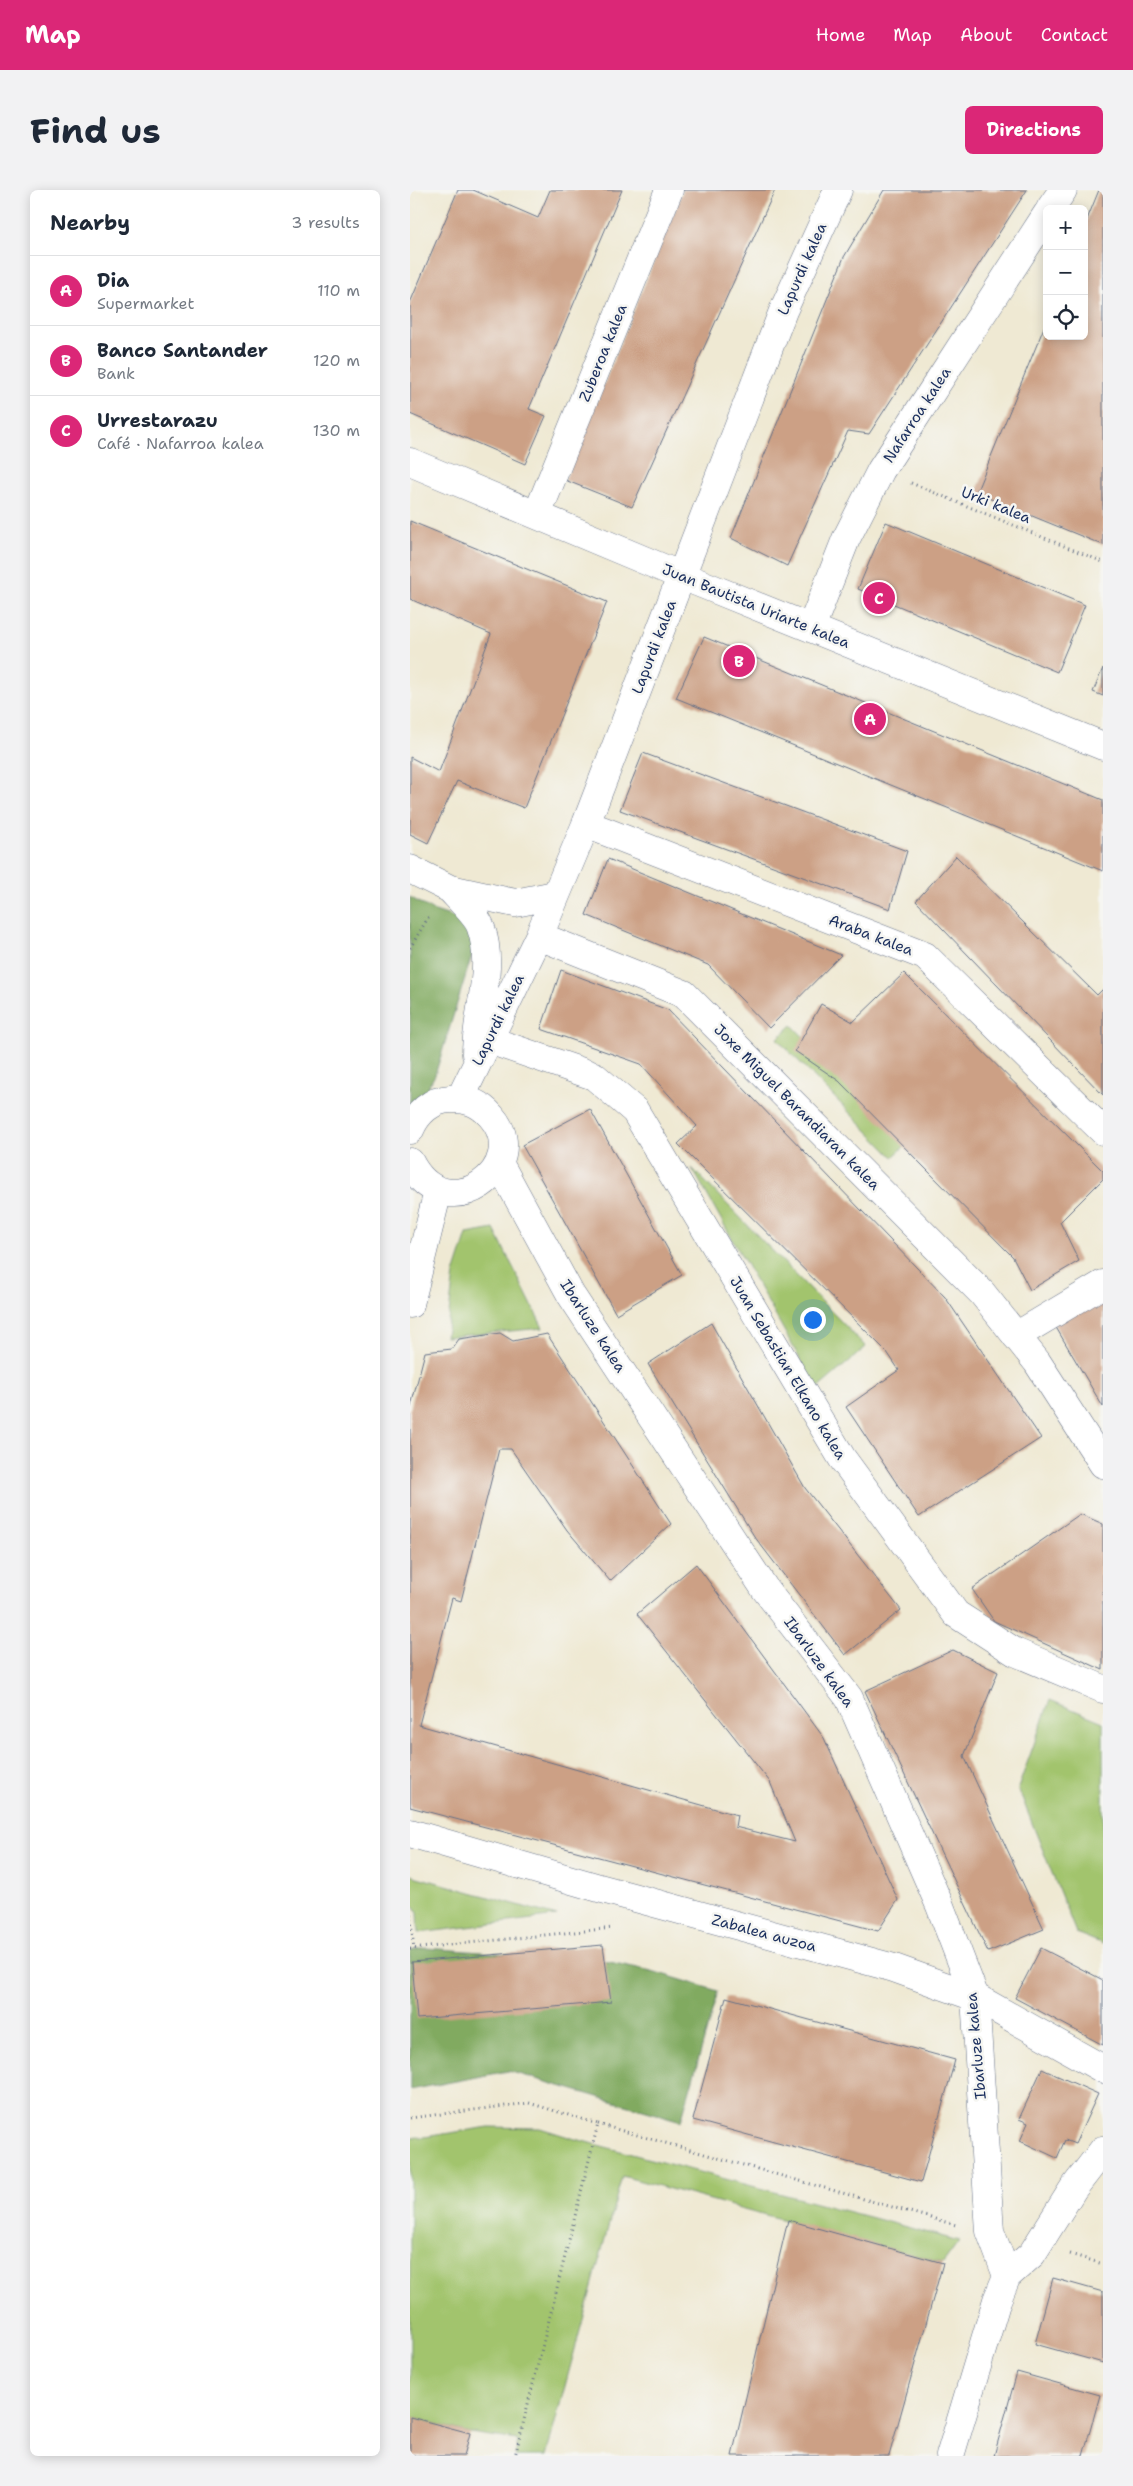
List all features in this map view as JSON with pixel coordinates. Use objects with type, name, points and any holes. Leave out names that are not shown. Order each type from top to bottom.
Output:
[{"type":"street","name":"Zuberoa kalea","points":[[537,515],[669,190]]},
{"type":"street","name":"Lapurdi kalea","points":[[460,1098],[539,936],[586,824],[783,311],[838,190]]},
{"type":"street","points":[[1053,205],[1062,190]]},
{"type":"street","name":"Nafarroa kalea","points":[[811,628],[846,539],[881,470],[1043,220]]},
{"type":"street","name":"Juan Bautista Uriarte kalea","points":[[410,462],[682,576],[1103,746]]},
{"type":"street","name":"Araba kalea","points":[[586,824],[925,956],[1103,1131]]},
{"type":"street","points":[[410,869],[450,888],[515,903],[555,896]]},
{"type":"street","points":[[450,888],[481,926],[488,967],[476,1030],[476,1065]]},
{"type":"street","name":"Joxe Miguel Barandiaran kalea","points":[[539,936],[684,994],[982,1293],[1037,1362],[1103,1464]]},
{"type":"street","name":"Juan Sebastian Elkano kalea","points":[[489,1040],[594,1076],[635,1111],[842,1458],[956,1614],[1015,1652],[1103,1689]]},
{"type":"street","points":[[410,1130],[422,1111],[434,1103],[460,1098],[474,1102],[486,1110],[496,1121],[501,1134],[502,1149],[499,1163],[492,1176],[481,1186],[467,1192],[438,1191],[426,1184],[416,1174],[410,1162]]},
{"type":"street","name":"Ibarluze kalea","points":[[499,1163],[571,1295],[766,1589],[849,1698],[940,1906],[975,1997],[990,2231],[1007,2276]]},
{"type":"street","points":[[410,1304],[438,1191]]},
{"type":"street","points":[[1016,1336],[1103,1284]]},
{"type":"street","name":"Zabalea auzoa","points":[[410,1832],[599,1888],[894,1968],[975,1997],[1103,2069]]},
{"type":"street","points":[[950,2456],[997,2300],[1007,2276],[1032,2254],[1073,2189],[1103,2150]]},
{"type":"path","name":"Urki kalea","points":[[881,470],[1103,562]]},
{"type":"path","points":[[410,1914],[412,1949],[619,1927]]},
{"type":"path","points":[[410,2118],[529,2103],[965,2228]]},
{"type":"path","points":[[515,2456],[598,2124]]},
{"type":"path","points":[[1062,2252],[1103,2264]]},
{"type":"green space","points":[[410,897],[432,910],[481,926],[435,1075],[410,1119]]},
{"type":"green space","points":[[792,1025],[907,1144],[893,1157],[777,1039]]},
{"type":"green space","points":[[692,1168],[866,1347],[817,1389]]},
{"type":"green space","points":[[494,1229],[543,1328],[446,1337],[454,1274],[467,1234]]},
{"type":"green space","points":[[1050,1700],[1103,1722],[1103,1944],[1076,1933],[1018,1788]]},
{"type":"green space","points":[[410,1875],[557,1916],[419,1933],[418,1913],[410,1901]]},
{"type":"green space","points":[[426,1948],[605,1961],[652,1971],[718,1991],[681,2121],[508,2071],[410,2090],[410,1951]]},
{"type":"green space","points":[[489,2127],[540,2128],[575,2139],[959,2241],[943,2263],[622,2176],[546,2456],[515,2456],[518,2440],[470,2433],[410,2417],[410,2137],[424,2137]]},
{"type":"building","points":[[458,190],[473,190],[538,218],[550,190],[622,190],[529,409],[546,416],[525,464],[410,414],[410,303]]},
{"type":"building","points":[[683,190],[775,190],[632,507],[565,480]]},
{"type":"building","points":[[884,190],[1027,190],[869,434],[848,431],[787,566],[731,538],[844,257]]},
{"type":"building","points":[[1099,190],[1103,190],[1103,545],[976,493],[1043,330],[1043,340],[1088,340],[1088,217]]},
{"type":"building","points":[[410,521],[607,602],[524,808],[457,781],[428,843],[410,834],[410,757],[439,772],[491,634],[410,599]]},
{"type":"building","points":[[886,522],[1085,605],[1057,672],[858,589]]},
{"type":"building","points":[[704,637],[1103,800],[1103,871],[676,698]]},
{"type":"building","points":[[1103,668],[1103,696],[1093,692]]},
{"type":"building","points":[[643,753],[907,851],[890,909],[620,810]]},
{"type":"building","points":[[956,856],[1097,995],[1103,989],[1103,1095],[916,901]]},
{"type":"building","points":[[608,859],[841,955],[769,1028],[708,965],[586,915]]},
{"type":"building","points":[[561,970],[668,1010],[945,1297],[1041,1438],[919,1517],[846,1407],[899,1370],[887,1352],[678,1144],[697,1126],[641,1064],[541,1029]]},
{"type":"building","points":[[904,973],[1103,1171],[1103,1179],[1060,1222],[1079,1261],[1030,1290],[1013,1257],[839,1081],[795,1051],[821,1004],[853,1022]]},
{"type":"building","points":[[590,1109],[682,1275],[616,1314],[522,1145]]},
{"type":"building","points":[[1103,1296],[1103,1407],[1054,1324]]},
{"type":"building","points":[[711,1323],[805,1488],[901,1610],[845,1655],[754,1536],[648,1364]]},
{"type":"building","points":[[500,1333],[513,1341],[547,1334],[671,1524],[610,1581],[567,1530],[511,1449],[499,1449],[461,1601],[452,1598],[419,1725],[737,1815],[735,1827],[795,1842],[770,1782],[637,1614],[696,1564],[824,1738],[898,1900],[878,1931],[410,1807],[410,1410],[425,1352],[452,1349],[459,1339]]},
{"type":"building","points":[[1080,1514],[1103,1524],[1103,1670],[994,1621],[972,1589]]},
{"type":"building","points":[[953,1650],[998,1672],[964,1756],[1044,1929],[988,1952],[865,1691]]},
{"type":"building","points":[[603,1945],[611,2002],[417,2019],[412,1962]]},
{"type":"building","points":[[1041,1948],[1103,1980],[1103,2045],[1015,1998]]},
{"type":"building","points":[[726,1997],[955,2060],[921,2182],[693,2120]]},
{"type":"building","points":[[1042,2069],[1098,2094],[1075,2144],[1065,2140],[1057,2158],[1020,2141],[1028,2123],[1019,2119]]},
{"type":"building","points":[[788,2220],[943,2263],[889,2456],[732,2456]]},
{"type":"building","points":[[1053,2278],[1103,2292],[1103,2363],[1035,2344]]},
{"type":"building","points":[[1017,2372],[1100,2395],[1083,2456],[994,2456]]},
{"type":"building","points":[[410,2417],[470,2433],[464,2456],[410,2456]]},
{"type":"place","name":"Urrestarazu","points":[[879,598]]},
{"type":"place","name":"Banco Santander","points":[[739,661]]},
{"type":"place","name":"Dia","points":[[870,719]]}]
